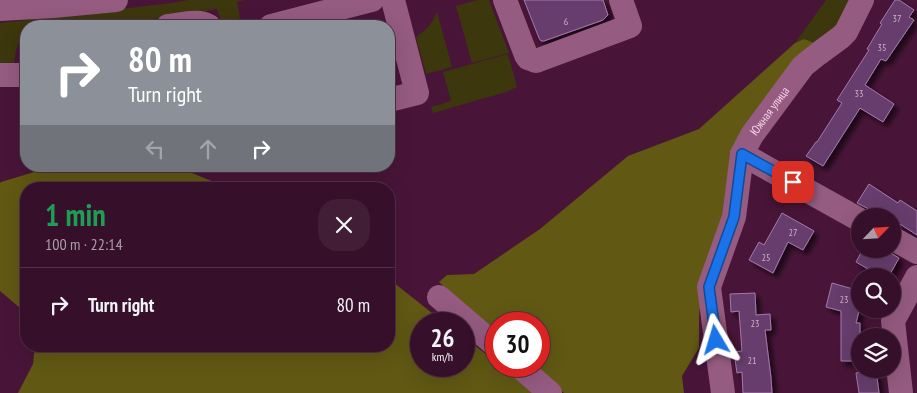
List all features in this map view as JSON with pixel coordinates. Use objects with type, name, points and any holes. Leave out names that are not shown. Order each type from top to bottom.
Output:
[{"type":"street","points":[[0,9],[116,0]]},
{"type":"street","points":[[298,20],[372,0]]},
{"type":"street","points":[[393,0],[417,93],[395,98]]},
{"type":"street","points":[[505,0],[526,55],[528,58],[536,61],[630,26],[621,0]]},
{"type":"street","name":"Южная улица","points":[[723,393],[709,287],[734,217],[742,154],[752,135],[804,66],[846,32],[862,0]]},
{"type":"street","points":[[0,75],[20,75]]},
{"type":"street","points":[[742,154],[851,215]]},
{"type":"street","points":[[901,243],[917,252]]},
{"type":"street","points":[[902,393],[893,321],[917,277]]},
{"type":"street","points":[[439,297],[485,337]]},
{"type":"street","points":[[532,377],[550,393]]},
{"type":"shaded area","points":[[188,0],[245,0],[237,2],[240,17],[238,20],[221,20],[217,9],[140,20],[26,20]]},
{"type":"shaded area","points":[[477,0],[489,0],[509,53],[472,63],[456,6]]},
{"type":"shaded area","points":[[826,0],[856,0],[845,21],[812,49],[805,39],[795,43]]},
{"type":"shaded area","points":[[437,12],[452,67],[426,74],[416,37],[423,32]]},
{"type":"shaded area","points":[[20,21],[20,42],[14,63],[0,64],[0,23]]},
{"type":"shaded area","points":[[804,39],[812,42],[812,49],[727,200],[702,284],[699,348],[682,376],[684,393],[564,393],[546,377],[550,377],[550,312],[485,312],[485,323],[475,312],[473,312],[439,282],[447,275],[474,274],[540,229],[628,156],[699,129],[795,43]]},
{"type":"shaded area","points":[[508,54],[517,87],[506,92],[433,113],[431,107],[451,101],[443,72]]},
{"type":"shaded area","points":[[34,172],[190,172],[214,182],[20,182],[20,308],[0,291],[1,182]]},
{"type":"shaded area","points":[[395,284],[431,312],[410,312],[410,377],[475,377],[475,346],[485,353],[485,377],[514,377],[534,393],[18,393],[33,364],[34,352],[395,352]]},
{"type":"building","points":[[524,0],[603,0],[608,15],[603,20],[541,41]]},
{"type":"building","points":[[895,0],[899,0],[914,10],[909,17],[914,20],[886,61],[881,59],[865,85],[894,104],[883,122],[860,108],[823,166],[806,156],[842,103],[837,100],[869,50],[867,49],[882,24],[880,23]]},
{"type":"building","points":[[869,184],[898,203],[900,200],[917,211],[917,235],[901,225],[901,208],[867,208],[857,203]]},
{"type":"building","points":[[782,213],[814,231],[803,250],[788,242],[773,273],[749,260],[759,242],[764,245]]},
{"type":"building","points":[[858,258],[899,258],[893,268],[866,268],[856,262]]},
{"type":"building","points":[[832,283],[851,288],[851,318],[857,318],[856,323],[860,323],[860,328],[851,328],[851,361],[841,361],[841,311],[826,307]]},
{"type":"building","points":[[755,293],[756,315],[770,314],[771,330],[765,330],[772,393],[743,393],[742,372],[737,373],[734,352],[742,351],[739,311],[731,312],[730,294]]},
{"type":"building","points":[[857,378],[877,378],[879,393],[859,393]]},
{"type":"route","points":[[716,340],[709,287],[734,217],[742,154],[793,182]]}]
